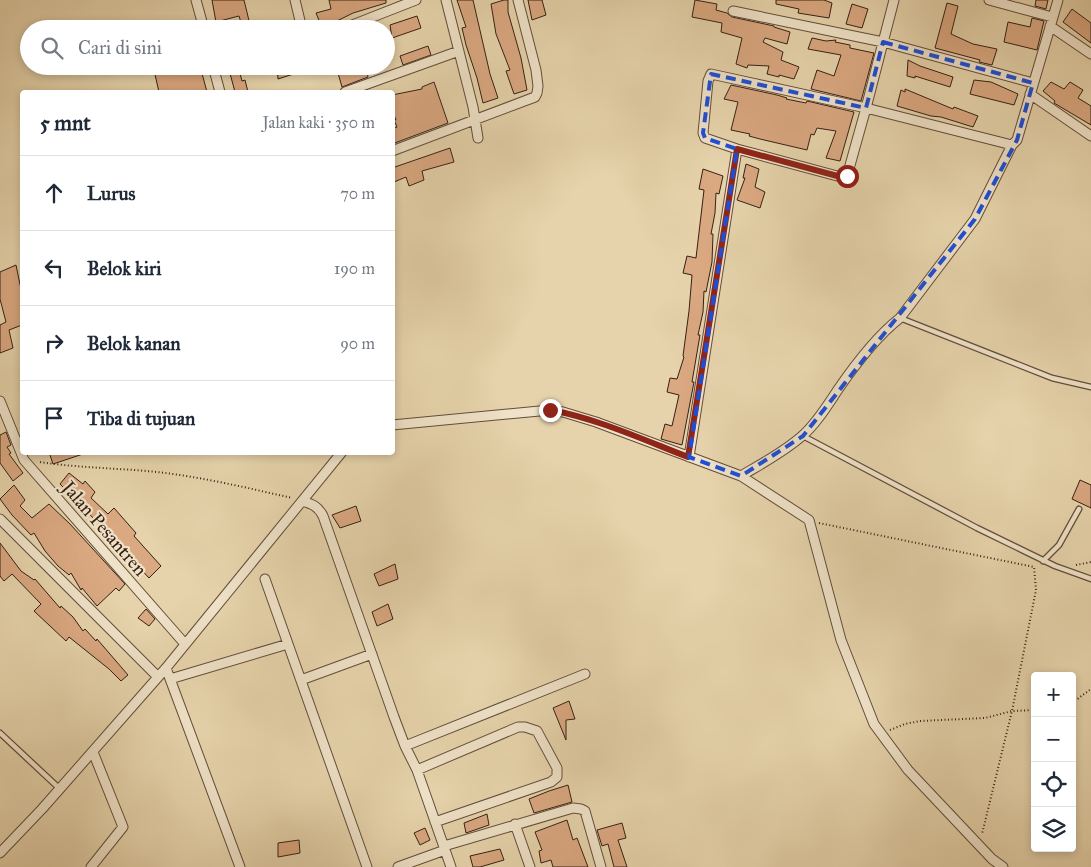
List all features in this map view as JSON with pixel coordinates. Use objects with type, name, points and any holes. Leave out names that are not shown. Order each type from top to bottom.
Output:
[{"type":"street","points":[[196,0],[202,20]]},
{"type":"street","points":[[295,0],[300,20]]},
{"type":"street","points":[[365,20],[416,0]]},
{"type":"street","points":[[446,0],[476,120],[478,138]]},
{"type":"street","points":[[395,150],[476,120],[534,97],[537,94],[536,70],[518,0]]},
{"type":"street","points":[[894,0],[866,108],[847,176],[841,177],[737,149],[705,138],[703,133],[708,81],[711,74],[866,108],[1012,145]]},
{"type":"street","points":[[989,0],[1051,22],[1091,54]]},
{"type":"street","points":[[740,476],[774,457],[803,436],[848,376],[890,326],[900,318],[975,219],[1012,145],[1017,140],[1058,0]]},
{"type":"street","points":[[733,11],[883,42],[1033,82]]},
{"type":"street","points":[[395,74],[459,51]]},
{"type":"street","points":[[215,75],[219,90]]},
{"type":"street","points":[[351,90],[392,75]]},
{"type":"street","points":[[1030,94],[1091,136]]},
{"type":"street","points":[[688,457],[737,149]]},
{"type":"street","name":"Jalan Pesantren","points":[[0,401],[20,450]]},
{"type":"street","points":[[395,425],[550,410],[563,412],[596,422],[740,476],[809,520],[840,640],[874,724],[908,770],[992,859],[1003,867]]},
{"type":"street","name":"Jalan Pesantren","points":[[22,455],[24,460],[185,644]]},
{"type":"street","points":[[0,853],[60,789],[166,668],[340,455]]},
{"type":"street","points":[[302,501],[315,505],[323,516],[405,746],[417,770],[451,867]]},
{"type":"street","points":[[0,520],[158,677]]},
{"type":"street","points":[[265,580],[367,867]]},
{"type":"street","points":[[170,679],[288,644]]},
{"type":"street","points":[[301,680],[372,654]]},
{"type":"street","points":[[166,668],[240,867]]},
{"type":"street","points":[[405,746],[585,674]]},
{"type":"street","points":[[417,770],[518,727],[525,726],[537,731],[557,768],[557,777],[551,782],[435,822]]},
{"type":"street","points":[[91,867],[123,827],[93,752]]},
{"type":"street","points":[[398,867],[444,848],[515,824],[573,808],[581,808],[585,811],[601,867]]},
{"type":"street","points":[[515,824],[530,867]]},
{"type":"lane","points":[[900,318],[1052,378],[1091,387]]},
{"type":"lane","points":[[803,436],[1043,561],[1091,579]]},
{"type":"lane","points":[[1043,561],[1059,545],[1080,509]]},
{"type":"lane","points":[[0,733],[60,789]]},
{"type":"path","points":[[24,460],[65,466],[181,475],[302,501]]},
{"type":"path","points":[[809,520],[1034,567],[1036,590],[1012,712],[980,846]]},
{"type":"path","points":[[1076,700],[1091,689]]},
{"type":"path","points":[[882,734],[905,724],[920,721],[985,718],[1031,710]]},
{"type":"highlighted area","points":[[883,42],[1033,83],[1017,140],[975,219],[803,436],[741,476],[689,457],[737,149],[705,138],[703,133],[711,74],[866,108]]},
{"type":"building","points":[[212,0],[244,0],[249,20],[240,20],[239,16],[216,20]]},
{"type":"building","points":[[329,0],[386,0],[386,3],[353,13],[339,20],[319,20],[316,13],[331,9]]},
{"type":"building","points":[[457,0],[473,0],[490,74],[498,98],[483,103],[466,45],[462,28],[466,27]]},
{"type":"building","points":[[508,0],[508,12],[521,58],[527,90],[514,94],[506,71],[510,70],[496,34],[491,4]]},
{"type":"building","points":[[528,0],[542,0],[546,15],[532,20]]},
{"type":"building","points":[[695,0],[717,4],[716,10],[727,13],[732,17],[774,26],[790,32],[787,44],[765,38],[763,42],[783,52],[781,60],[799,67],[794,79],[767,74],[769,66],[748,65],[747,68],[736,64],[742,38],[721,32],[722,23],[692,17]]},
{"type":"building","points":[[776,0],[824,0],[832,3],[829,18],[798,13],[799,9],[776,4]]},
{"type":"building","points":[[1036,0],[1048,0],[1046,9],[1035,6]]},
{"type":"building","points":[[947,3],[958,6],[951,34],[973,44],[997,49],[992,65],[935,48]]},
{"type":"building","points":[[852,4],[868,9],[862,28],[846,24]]},
{"type":"building","points":[[1072,9],[1091,23],[1091,43],[1063,22]]},
{"type":"building","points":[[417,16],[421,28],[395,37],[395,23]]},
{"type":"building","points":[[1032,18],[1044,21],[1037,50],[1004,42],[1008,22],[1030,27]]},
{"type":"building","points":[[812,38],[826,41],[836,40],[835,42],[850,45],[850,48],[874,53],[861,101],[811,89],[817,70],[834,76],[841,55],[808,49]]},
{"type":"building","points":[[428,46],[431,55],[403,65],[400,56]]},
{"type":"building","points":[[908,60],[953,77],[950,87],[915,76],[915,78],[907,76]]},
{"type":"building","points":[[155,75],[202,75],[206,90],[159,90]]},
{"type":"building","points":[[230,75],[240,75],[242,81],[245,80],[248,90],[234,90]]},
{"type":"building","points":[[278,75],[290,75],[278,79]]},
{"type":"building","points":[[339,75],[368,75],[368,77],[342,87]]},
{"type":"building","points":[[974,80],[991,82],[1018,94],[1014,105],[970,94]]},
{"type":"building","points":[[434,82],[448,123],[395,143],[395,128],[397,127],[395,122],[395,94],[422,89],[422,87]]},
{"type":"building","points":[[1051,82],[1064,89],[1070,82],[1083,90],[1078,98],[1091,106],[1091,125],[1054,103],[1055,101],[1043,91]]},
{"type":"building","points":[[731,85],[777,95],[786,99],[806,103],[807,101],[854,112],[840,161],[826,158],[836,131],[817,128],[814,135],[811,134],[807,150],[731,130],[738,102],[724,99]]},
{"type":"building","points":[[905,89],[953,109],[954,107],[978,116],[973,127],[897,106],[901,90],[905,92]]},
{"type":"building","points":[[450,148],[454,162],[422,171],[424,180],[409,186],[406,177],[395,182],[395,167]]},
{"type":"building","points":[[746,164],[759,169],[755,187],[765,192],[760,208],[737,200],[745,178],[743,178]]},
{"type":"building","points":[[703,169],[723,176],[719,194],[716,193],[711,234],[713,234],[712,262],[706,292],[704,291],[703,312],[698,335],[700,335],[692,382],[694,382],[682,445],[661,439],[665,424],[672,426],[679,395],[667,392],[670,378],[677,379],[684,357],[692,275],[683,273],[687,256],[696,258],[704,190],[699,189]]},
{"type":"building","points":[[16,265],[20,284],[20,326],[9,330],[13,348],[0,353],[0,325],[6,322],[0,299],[0,272]]},
{"type":"building","points":[[6,432],[11,445],[7,447],[11,453],[9,454],[23,473],[13,481],[0,463],[0,435]]},
{"type":"building","points":[[50,455],[80,455],[53,464]]},
{"type":"building","points":[[69,473],[83,484],[85,481],[95,492],[91,498],[108,514],[114,508],[136,533],[134,536],[161,566],[149,578],[113,539],[115,537],[99,524],[60,484]]},
{"type":"building","points":[[1080,480],[1091,485],[1091,508],[1072,499]]},
{"type":"building","points":[[14,485],[25,500],[20,506],[32,518],[49,504],[70,524],[125,584],[119,591],[116,588],[97,606],[82,588],[81,590],[71,573],[69,575],[58,566],[45,551],[34,533],[31,535],[0,499]]},
{"type":"building","points":[[356,506],[361,521],[340,528],[332,515]]},
{"type":"building","points":[[0,543],[21,571],[35,579],[60,608],[61,606],[73,617],[83,631],[85,629],[96,641],[97,639],[128,675],[121,681],[69,637],[66,641],[34,611],[41,604],[12,574],[4,581],[0,576]]},
{"type":"building","points":[[395,564],[398,579],[379,586],[374,574]]},
{"type":"building","points":[[388,604],[393,619],[377,626],[372,612]]},
{"type":"building","points":[[146,609],[155,619],[149,626],[138,618]]},
{"type":"building","points":[[569,701],[575,719],[566,720],[566,740],[553,708]]},
{"type":"building","points":[[568,785],[572,802],[534,813],[529,799]]},
{"type":"building","points":[[487,814],[489,825],[466,833],[464,823]]},
{"type":"building","points":[[567,820],[573,840],[577,838],[588,867],[553,867],[551,860],[541,863],[539,851],[542,850],[535,832]]},
{"type":"building","points":[[622,823],[626,838],[618,840],[627,867],[614,867],[608,844],[602,846],[597,830]]},
{"type":"building","points":[[425,828],[430,840],[420,845],[414,833]]},
{"type":"building","points":[[299,840],[300,853],[278,857],[278,843]]},
{"type":"building","points":[[500,849],[504,860],[480,867],[473,867],[470,856]]},
{"type":"route","points":[[550,410],[596,422],[688,457],[737,149],[841,177],[847,176]]}]
